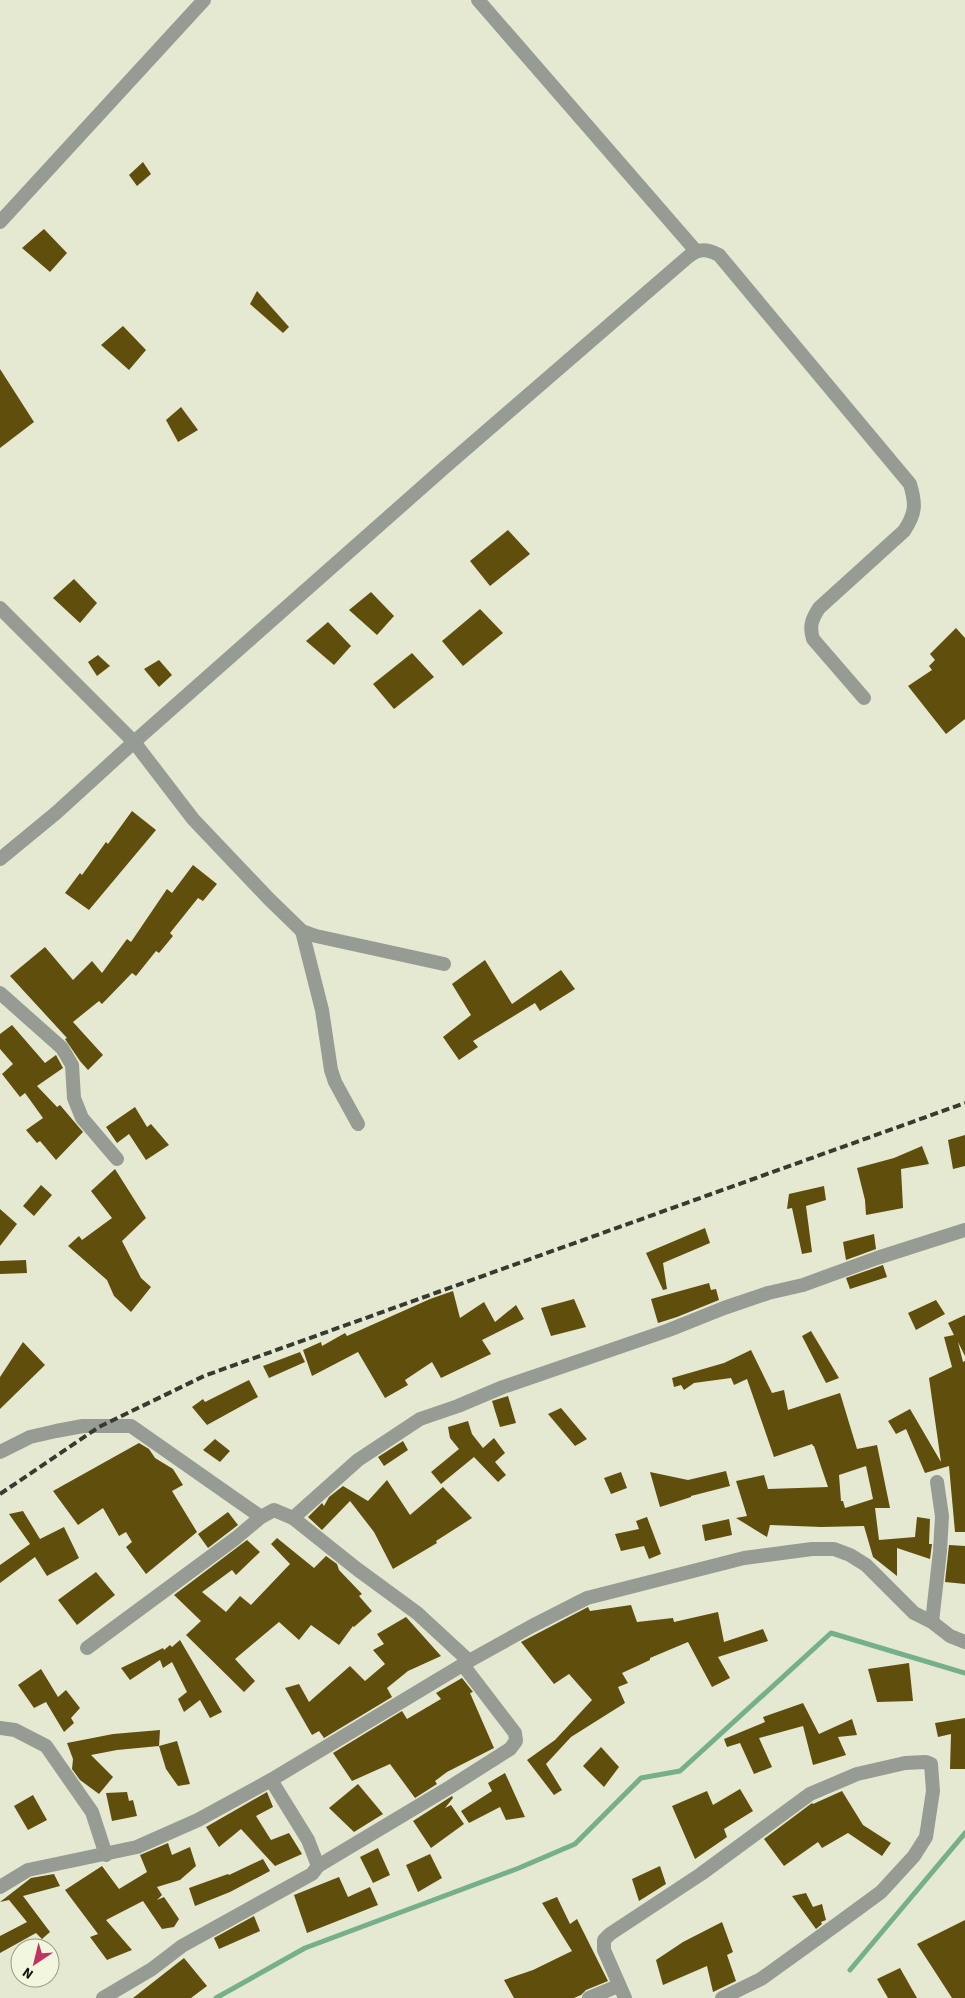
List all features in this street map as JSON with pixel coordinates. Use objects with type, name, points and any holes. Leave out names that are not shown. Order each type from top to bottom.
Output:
[{"type":"street","points":[[0,222],[204,0]]},
{"type":"street","points":[[478,0],[696,251]]},
{"type":"street","points":[[0,859],[56,812],[437,474],[696,251],[708,249],[719,254],[910,484],[915,501],[912,519],[904,531],[819,608],[812,619],[810,629],[813,639],[864,698]]},
{"type":"street","points":[[0,608],[134,742],[193,820],[302,931],[316,936],[444,964]]},
{"type":"street","points":[[302,931],[322,1010],[333,1076],[358,1124]]},
{"type":"street","points":[[0,993],[62,1048],[72,1065],[74,1098],[82,1118],[117,1159]]},
{"type":"street","points":[[294,1518],[358,1460],[420,1419],[458,1406],[503,1387],[669,1330],[724,1308],[768,1293],[803,1285],[965,1230]]},
{"type":"street","points":[[0,1452],[30,1437],[56,1430],[83,1426],[131,1426],[261,1517]]},
{"type":"street","points":[[932,1622],[942,1516],[937,1482]]},
{"type":"street","points":[[87,1648],[228,1544],[261,1517],[274,1510],[294,1518],[357,1569],[417,1613],[466,1663],[515,1733],[516,1741],[510,1748],[450,1787],[318,1866],[312,1874],[182,1946],[152,1968],[102,1998]]},
{"type":"street","points":[[0,1887],[28,1870],[137,1847],[180,1828],[271,1780],[466,1663],[587,1598],[744,1558],[812,1549],[834,1549],[866,1565],[914,1613],[932,1622],[950,1636],[965,1642]]},
{"type":"street","points":[[0,1728],[15,1730],[46,1746],[92,1812],[106,1855]]},
{"type":"street","points":[[589,1998],[622,1992],[604,1950],[604,1940],[610,1934],[702,1874],[810,1794],[857,1774],[905,1763],[926,1762],[932,1764],[933,1791],[926,1837],[914,1856],[881,1892],[741,1993],[722,1998]]},
{"type":"street","points":[[271,1780],[308,1840],[318,1866]]},
{"type":"building","points":[[143,162],[151,174],[137,186],[129,175]]},
{"type":"building","points":[[44,229],[67,253],[50,272],[22,248]]},
{"type":"building","points":[[257,291],[289,327],[283,333],[250,304]]},
{"type":"building","points":[[123,326],[146,350],[129,370],[101,345]]},
{"type":"building","points":[[0,369],[34,422],[0,448]]},
{"type":"building","points":[[181,407],[198,430],[178,442],[166,420]]},
{"type":"building","points":[[508,530],[530,554],[490,586],[470,561]]},
{"type":"building","points":[[74,579],[97,603],[80,623],[53,598]]},
{"type":"building","points":[[371,592],[394,616],[377,635],[349,610]]},
{"type":"building","points":[[480,609],[503,633],[463,666],[442,641]]},
{"type":"building","points":[[328,622],[351,646],[334,665],[306,641]]},
{"type":"building","points":[[956,628],[965,638],[965,719],[946,734],[908,686],[932,670],[929,666],[935,660],[930,654]]},
{"type":"building","points":[[412,653],[434,677],[394,709],[373,684]]},
{"type":"building","points":[[98,655],[110,666],[97,676],[88,662]]},
{"type":"building","points":[[159,660],[172,675],[159,687],[144,669]]},
{"type":"building","points":[[132,811],[156,830],[89,910],[65,893],[80,873],[82,875],[106,842],[108,844]]},
{"type":"building","points":[[193,865],[217,884],[203,901],[198,898],[170,933],[173,936],[159,953],[156,951],[136,976],[132,973],[102,1004],[99,1001],[73,1022],[103,1055],[88,1070],[65,1039],[67,1038],[10,976],[45,947],[73,980],[92,961],[102,973],[127,939],[131,942],[167,889],[172,893]]},
{"type":"building","points":[[485,960],[512,1004],[561,970],[575,989],[540,1011],[535,1003],[473,1041],[478,1047],[459,1060],[443,1037],[471,1015],[452,984]]},
{"type":"building","points":[[12,1025],[45,1063],[56,1055],[63,1068],[37,1086],[57,1107],[60,1105],[83,1132],[56,1160],[40,1141],[37,1143],[26,1130],[43,1118],[25,1093],[20,1097],[2,1074],[13,1064],[0,1049],[0,1034]]},
{"type":"building","points":[[135,1107],[147,1127],[151,1124],[169,1145],[146,1160],[129,1134],[117,1143],[106,1127]]},
{"type":"building","points":[[965,1135],[965,1166],[953,1169],[948,1140]]},
{"type":"building","points":[[922,1146],[929,1164],[901,1169],[903,1208],[866,1215],[865,1200],[857,1168],[894,1158]]},
{"type":"building","points":[[115,1169],[146,1218],[122,1241],[141,1278],[151,1287],[131,1312],[114,1296],[107,1280],[68,1246],[79,1236],[82,1240],[112,1218],[91,1191]]},
{"type":"building","points":[[41,1185],[52,1195],[34,1216],[23,1206]]},
{"type":"building","points":[[824,1186],[826,1200],[806,1206],[812,1252],[802,1254],[792,1208],[787,1209],[789,1194]]},
{"type":"building","points":[[0,1209],[17,1224],[0,1246]]},
{"type":"building","points":[[705,1228],[710,1243],[663,1263],[667,1289],[663,1290],[646,1253]]},
{"type":"building","points":[[874,1234],[876,1249],[846,1260],[843,1242]]},
{"type":"building","points":[[26,1260],[27,1273],[0,1274],[0,1261]]},
{"type":"building","points":[[883,1265],[887,1277],[850,1289],[846,1278]]},
{"type":"building","points":[[709,1283],[711,1290],[716,1289],[719,1300],[658,1323],[651,1299]]},
{"type":"building","points":[[453,1291],[460,1318],[484,1302],[495,1322],[516,1305],[524,1319],[482,1340],[491,1354],[441,1378],[432,1362],[405,1380],[408,1385],[385,1398],[358,1352],[312,1376],[303,1350],[321,1342],[322,1346],[345,1333],[347,1336],[430,1299]]},
{"type":"building","points":[[574,1299],[586,1327],[551,1336],[541,1308]]},
{"type":"building","points":[[936,1300],[945,1314],[916,1330],[908,1313]]},
{"type":"building","points":[[965,1315],[965,1356],[958,1342],[963,1362],[965,1361],[965,1532],[955,1532],[949,1466],[925,1473],[906,1429],[896,1434],[888,1421],[910,1409],[941,1462],[929,1378],[952,1367],[944,1337],[954,1335],[948,1323]]},
{"type":"building","points":[[811,1331],[839,1378],[826,1383],[802,1336]]},
{"type":"building","points":[[23,1342],[45,1365],[0,1409],[0,1377]]},
{"type":"building","points":[[751,1350],[772,1393],[784,1390],[788,1410],[840,1393],[857,1449],[877,1445],[890,1508],[875,1508],[879,1540],[915,1537],[917,1517],[930,1519],[929,1544],[932,1544],[930,1559],[897,1548],[897,1576],[873,1557],[864,1526],[770,1525],[767,1537],[736,1518],[747,1516],[736,1481],[764,1475],[768,1489],[828,1487],[812,1444],[774,1457],[747,1379],[734,1385],[731,1378],[694,1383],[684,1390],[681,1385],[674,1387],[672,1378],[724,1363]],"holes":[[[866,1466],[873,1499],[845,1508],[843,1501],[841,1501],[839,1475]]]},
{"type":"building","points":[[300,1352],[305,1362],[269,1378],[263,1366]]},
{"type":"building","points":[[249,1380],[258,1397],[207,1425],[192,1407],[203,1399],[205,1402]]},
{"type":"building","points":[[508,1396],[516,1423],[500,1427],[492,1401]]},
{"type":"building","points":[[561,1408],[587,1439],[575,1446],[548,1414]]},
{"type":"building","points":[[468,1421],[472,1434],[483,1448],[494,1438],[505,1453],[495,1462],[506,1475],[498,1482],[474,1457],[441,1484],[431,1472],[459,1449],[450,1438],[448,1427]]},
{"type":"building","points":[[215,1439],[230,1451],[220,1462],[203,1450]]},
{"type":"building","points":[[403,1441],[408,1450],[384,1466],[378,1457]]},
{"type":"building","points":[[139,1443],[149,1449],[155,1458],[173,1469],[183,1485],[172,1491],[197,1532],[146,1574],[126,1547],[132,1542],[126,1532],[119,1536],[103,1508],[78,1525],[53,1491]]},
{"type":"building","points":[[726,1471],[730,1486],[691,1496],[660,1507],[650,1472],[688,1480]]},
{"type":"building","points":[[621,1472],[627,1488],[611,1494],[604,1478]]},
{"type":"building","points":[[387,1480],[410,1515],[443,1487],[472,1518],[436,1541],[437,1543],[393,1569],[374,1532],[350,1501],[322,1530],[308,1517],[322,1503],[324,1506],[329,1497],[343,1486],[368,1501]]},
{"type":"building","points":[[23,1511],[40,1539],[64,1527],[79,1558],[47,1576],[35,1557],[0,1583],[0,1565],[30,1544],[9,1514]]},
{"type":"building","points":[[228,1512],[238,1525],[208,1548],[198,1534]]},
{"type":"building","points":[[647,1517],[661,1554],[649,1559],[644,1546],[621,1551],[615,1534],[639,1529],[636,1521]]},
{"type":"building","points":[[729,1519],[732,1535],[705,1541],[702,1525]]},
{"type":"building","points":[[277,1538],[314,1568],[326,1556],[337,1564],[339,1570],[362,1594],[359,1596],[372,1611],[353,1626],[339,1645],[311,1625],[299,1640],[279,1622],[235,1659],[255,1681],[244,1692],[186,1635],[201,1621],[174,1595],[247,1540],[260,1552],[236,1575],[232,1570],[202,1592],[226,1612],[240,1596],[251,1605],[290,1564],[271,1544]]},
{"type":"building","points":[[949,1545],[965,1546],[965,1584],[945,1582]]},
{"type":"building","points":[[96,1572],[115,1595],[77,1625],[58,1600]]},
{"type":"building","points":[[631,1605],[637,1622],[673,1618],[674,1622],[718,1612],[724,1642],[763,1629],[768,1641],[718,1657],[730,1678],[712,1687],[688,1642],[650,1658],[650,1660],[622,1673],[628,1683],[618,1687],[625,1703],[571,1737],[546,1764],[562,1790],[554,1795],[527,1760],[555,1740],[592,1700],[569,1674],[554,1684],[521,1642],[588,1607],[590,1611]]},
{"type":"building","points":[[406,1617],[441,1656],[408,1671],[387,1688],[392,1697],[324,1738],[319,1731],[312,1735],[285,1688],[299,1684],[309,1702],[350,1666],[365,1681],[385,1664],[373,1650],[384,1644],[377,1634]]},
{"type":"building","points":[[180,1640],[222,1712],[210,1718],[200,1700],[184,1712],[178,1699],[187,1692],[172,1662],[163,1668],[160,1660],[130,1680],[121,1668],[163,1648],[164,1650],[170,1645],[172,1647]]},
{"type":"building","points":[[909,1663],[913,1701],[877,1702],[868,1669]]},
{"type":"building","points":[[41,1669],[58,1697],[66,1690],[80,1708],[71,1718],[74,1723],[64,1732],[46,1702],[34,1708],[18,1685]]},
{"type":"building","points":[[462,1678],[473,1692],[470,1693],[494,1748],[447,1772],[435,1781],[437,1784],[415,1798],[390,1764],[352,1781],[333,1753],[402,1711],[407,1719],[441,1699],[436,1693]]},
{"type":"building","points":[[803,1703],[819,1734],[852,1719],[857,1735],[838,1737],[846,1755],[813,1765],[803,1726],[759,1738],[772,1767],[754,1774],[740,1743],[727,1747],[724,1739],[765,1722],[763,1717]]},
{"type":"building","points":[[965,1718],[965,1769],[950,1769],[951,1734],[938,1737],[935,1723]]},
{"type":"building","points":[[160,1730],[159,1746],[117,1750],[91,1755],[113,1777],[99,1794],[80,1780],[72,1769],[73,1759],[67,1743],[113,1734]]},
{"type":"building","points":[[177,1741],[190,1784],[178,1786],[166,1769],[159,1746]]},
{"type":"building","points":[[601,1747],[619,1767],[604,1787],[583,1766]]},
{"type":"building","points":[[505,1773],[525,1817],[506,1820],[500,1807],[469,1823],[461,1811],[492,1791],[488,1783]]},
{"type":"building","points":[[358,1784],[383,1814],[354,1832],[329,1808]]},
{"type":"building","points":[[740,1789],[753,1811],[724,1829],[727,1837],[695,1859],[672,1806],[707,1791],[713,1805]]},
{"type":"building","points":[[842,1791],[863,1825],[891,1843],[882,1856],[848,1833],[822,1848],[818,1842],[784,1866],[764,1839],[812,1803]]},
{"type":"building","points":[[127,1792],[129,1801],[133,1800],[137,1816],[112,1821],[106,1793]]},
{"type":"building","points":[[267,1792],[273,1807],[256,1816],[271,1840],[289,1833],[302,1854],[275,1866],[241,1829],[219,1847],[206,1827]]},
{"type":"building","points":[[33,1795],[47,1820],[28,1830],[14,1806]]},
{"type":"building","points":[[452,1796],[453,1798],[445,1808],[451,1805],[464,1824],[431,1848],[413,1821]]},
{"type":"building","points":[[168,1843],[172,1855],[190,1847],[196,1866],[180,1880],[157,1887],[162,1895],[157,1900],[164,1897],[179,1919],[174,1927],[162,1929],[143,1901],[106,1920],[132,1950],[107,1960],[90,1937],[98,1934],[65,1890],[102,1866],[119,1889],[147,1872],[140,1855]]},
{"type":"building","points":[[378,1848],[390,1875],[373,1883],[360,1857]]},
{"type":"building","points":[[430,1854],[442,1878],[418,1892],[406,1865]]},
{"type":"building","points":[[263,1859],[270,1871],[230,1892],[195,1906],[189,1888],[229,1875]]},
{"type":"building","points":[[660,1866],[666,1884],[639,1901],[632,1879]]},
{"type":"building","points":[[54,1874],[60,1886],[23,1896],[50,1932],[43,1938],[36,1933],[27,1938],[10,1938],[10,1947],[0,1953],[0,1936],[27,1922],[9,1900],[0,1902],[31,1878]]},
{"type":"building","points":[[339,1877],[348,1897],[370,1887],[378,1905],[307,1933],[294,1895]]},
{"type":"building","points":[[806,1893],[813,1907],[822,1904],[826,1920],[821,1922],[822,1924],[816,1929],[792,1896]]},
{"type":"building","points":[[557,1897],[570,1924],[577,1919],[608,1981],[586,1990],[574,1998],[514,1998],[504,1980],[533,1970],[572,1951],[542,1903]]},
{"type":"building","points":[[254,1916],[260,1931],[219,1949],[214,1938]]},
{"type":"building","points":[[965,1920],[965,1998],[952,1998],[917,1944]]},
{"type":"building","points":[[722,1922],[733,1952],[727,1955],[736,1981],[713,1992],[707,1966],[663,1985],[656,1960],[683,1942]]},
{"type":"building","points":[[184,1958],[207,1986],[191,1998],[133,1998]]},
{"type":"building","points":[[900,1968],[917,1998],[888,1998],[877,1979]]},
{"type":"waterway","points":[[216,1998],[305,1948],[519,1868],[575,1844],[641,1778],[680,1771],[831,1633],[965,1673]]},
{"type":"waterway","points":[[850,1970],[965,1833]]},
{"type":"railway","points":[[0,1494],[99,1427],[204,1376],[965,1103]]}]
